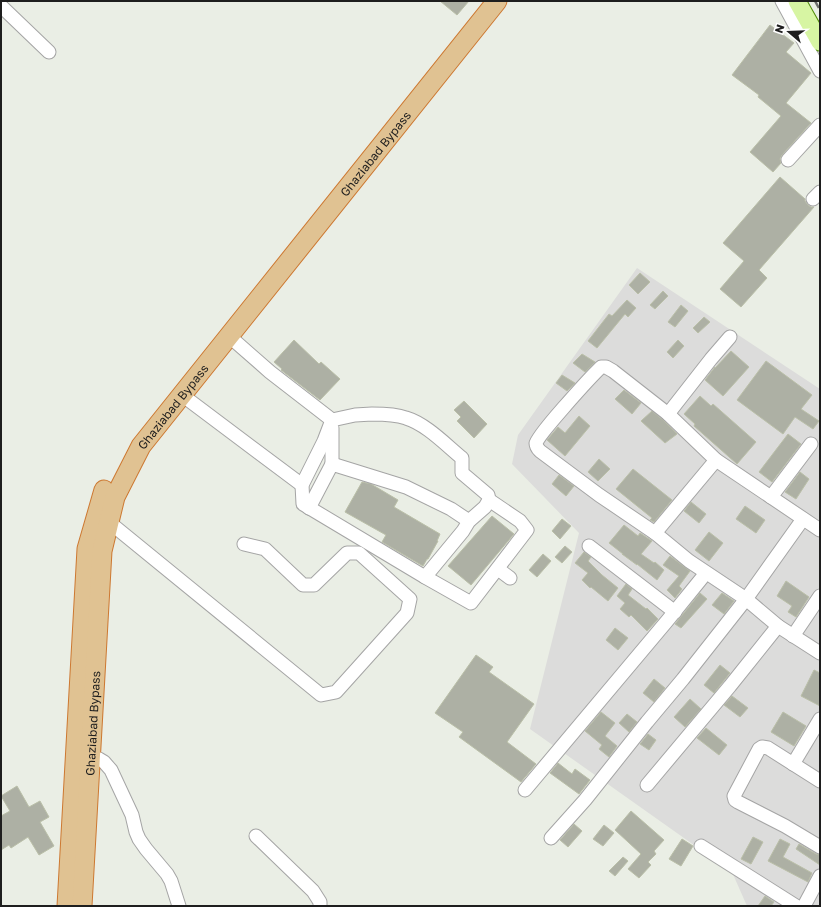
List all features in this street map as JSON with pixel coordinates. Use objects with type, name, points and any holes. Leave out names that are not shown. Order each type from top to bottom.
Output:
[{"type":"highway","name":"Ghaziabad Bypass","points":[[82,906],[102,551],[115,497],[141,446],[229,336],[261,289],[482,1]]},
{"type":"highway","name":"Ghaziabad Bypass","points":[[67,906],[87,549],[104,490],[129,447],[261,289],[497,1]]},
{"type":"main road","points":[[797,1],[820,42]]},
{"type":"street","points":[[782,1],[820,71]]},
{"type":"street","points":[[1,6],[49,52]]},
{"type":"street","points":[[788,160],[820,125]]},
{"type":"street","points":[[229,336],[275,376],[332,420],[355,415],[372,414],[399,416],[415,422],[427,429],[462,458],[462,473],[488,495],[489,500],[520,521],[527,530],[471,603],[303,504],[302,485],[324,441],[332,420]]},
{"type":"street","points":[[668,414],[730,337]]},
{"type":"street","points":[[820,530],[716,460],[668,414],[606,367],[601,367],[596,371],[537,439],[536,444],[540,451],[598,495],[655,533],[706,573],[746,599],[778,626],[820,653]]},
{"type":"street","points":[[182,395],[302,485]]},
{"type":"street","points":[[310,508],[332,464],[332,420]]},
{"type":"street","points":[[771,497],[811,444]]},
{"type":"street","points":[[655,533],[716,460]]},
{"type":"street","points":[[332,464],[406,488],[451,509],[469,521]]},
{"type":"street","points":[[425,577],[463,531],[469,521],[485,507],[489,500]]},
{"type":"street","points":[[552,838],[585,800],[746,599],[803,519]]},
{"type":"street","points":[[109,522],[321,695],[336,692],[407,613],[410,599],[359,553],[347,553],[314,585],[303,585],[265,548],[244,544]]},
{"type":"street","points":[[589,546],[675,612]]},
{"type":"street","points":[[498,569],[510,578]]},
{"type":"street","points":[[525,790],[706,573]]},
{"type":"street","points":[[793,636],[820,596]]},
{"type":"street","points":[[648,785],[778,626]]},
{"type":"street","points":[[793,764],[820,719]]},
{"type":"street","points":[[820,781],[768,748],[762,747],[759,749],[734,796],[735,800],[738,802],[785,826],[820,847]]},
{"type":"street","points":[[90,756],[104,762],[111,770],[132,815],[139,839],[167,874],[171,881],[179,906]]},
{"type":"street","points":[[256,836],[313,891],[320,902],[320,906]]},
{"type":"street","points":[[701,846],[796,906]]},
{"type":"street","points":[[804,906],[820,876]]},
{"type":"shaded area","points":[[637,268],[820,389],[820,906],[747,906],[732,872],[530,729],[579,533],[512,464],[518,435]]},
{"type":"building","points":[[440,1],[469,1],[457,15]]},
{"type":"building","points":[[770,25],[794,43],[786,52],[811,73],[786,103],[811,123],[782,155],[780,159],[781,163],[773,172],[750,152],[781,116],[758,97],[759,95],[732,75]]},
{"type":"building","points":[[780,177],[805,199],[808,205],[814,207],[759,270],[767,278],[741,307],[720,289],[744,261],[723,243]]},
{"type":"building","points":[[640,273],[650,282],[638,294],[629,285]]},
{"type":"building","points":[[663,291],[668,296],[655,309],[650,305]]},
{"type":"building","points":[[627,300],[636,308],[628,317],[625,314],[597,348],[588,341],[609,314],[612,316]]},
{"type":"building","points":[[681,305],[688,311],[675,327],[668,322]]},
{"type":"building","points":[[704,317],[710,322],[698,333],[693,328]]},
{"type":"building","points":[[294,340],[319,364],[321,362],[340,379],[320,400],[281,370],[282,369],[274,362]]},
{"type":"building","points":[[678,340],[684,346],[673,358],[667,352]]},
{"type":"building","points":[[731,351],[749,367],[723,396],[705,380],[715,367]]},
{"type":"building","points":[[582,354],[595,362],[585,372],[573,363]]},
{"type":"building","points":[[766,361],[812,395],[801,409],[819,421],[813,429],[795,417],[783,434],[737,400]]},
{"type":"building","points":[[562,375],[575,383],[567,391],[556,383]]},
{"type":"building","points":[[624,390],[641,403],[632,414],[615,399]]},
{"type":"building","points":[[700,396],[711,406],[713,404],[756,442],[737,464],[694,426],[695,424],[684,414]]},
{"type":"building","points":[[464,401],[487,424],[474,438],[457,421],[461,417],[454,410]]},
{"type":"building","points":[[652,411],[677,434],[665,443],[641,421]]},
{"type":"building","points":[[579,416],[590,426],[565,456],[547,440],[558,427],[565,433]]},
{"type":"building","points":[[788,434],[801,444],[772,482],[759,472]]},
{"type":"building","points":[[599,459],[610,469],[598,481],[588,472]]},
{"type":"building","points":[[633,469],[672,500],[654,522],[650,520],[652,518],[616,489]]},
{"type":"building","points":[[800,472],[809,479],[796,499],[785,492]]},
{"type":"building","points":[[559,475],[574,486],[566,496],[552,484]]},
{"type":"building","points":[[362,482],[371,484],[398,500],[394,507],[440,534],[438,541],[423,566],[382,542],[386,535],[345,512]]},
{"type":"building","points":[[691,502],[706,514],[699,523],[684,511]]},
{"type":"building","points":[[745,506],[765,520],[756,533],[736,519]]},
{"type":"building","points":[[492,516],[514,534],[471,585],[448,566]]},
{"type":"building","points":[[562,519],[571,526],[560,539],[552,531]]},
{"type":"building","points":[[624,525],[638,536],[640,533],[652,541],[641,554],[654,563],[655,562],[664,570],[657,580],[609,543]]},
{"type":"building","points":[[709,532],[723,543],[709,561],[695,550]]},
{"type":"building","points":[[565,546],[572,552],[562,563],[555,557]]},
{"type":"building","points":[[584,552],[591,557],[588,561],[618,588],[608,601],[582,580],[588,573],[575,563]]},
{"type":"building","points":[[543,554],[551,561],[537,577],[529,570]]},
{"type":"building","points":[[670,556],[690,571],[679,586],[682,589],[675,598],[667,590],[679,576],[663,565]]},
{"type":"building","points":[[786,581],[809,597],[796,617],[788,612],[792,606],[777,596]]},
{"type":"building","points":[[626,584],[632,589],[628,595],[646,609],[647,608],[658,619],[647,631],[631,615],[629,617],[620,609],[625,603],[617,596]]},
{"type":"building","points":[[700,593],[707,599],[681,628],[675,624]]},
{"type":"building","points":[[722,593],[734,601],[724,614],[712,605]]},
{"type":"building","points":[[615,628],[628,638],[618,650],[606,640]]},
{"type":"building","points":[[476,655],[493,667],[489,672],[534,704],[507,742],[536,764],[521,782],[459,737],[463,732],[435,713]]},
{"type":"building","points":[[720,665],[730,673],[714,693],[704,685]]},
{"type":"building","points":[[814,670],[820,673],[820,706],[801,696]]},
{"type":"building","points":[[654,679],[665,688],[654,702],[643,693]]},
{"type":"building","points":[[732,696],[748,708],[740,717],[724,705]]},
{"type":"building","points":[[690,699],[701,709],[685,727],[674,717]]},
{"type":"building","points":[[601,712],[615,723],[605,736],[617,746],[609,757],[599,749],[602,745],[585,731]]},
{"type":"building","points":[[783,712],[806,726],[794,746],[771,732]]},
{"type":"building","points":[[627,714],[637,722],[629,732],[619,723]]},
{"type":"building","points":[[706,728],[727,745],[719,755],[697,738]]},
{"type":"building","points":[[648,734],[656,740],[649,750],[640,744]]},
{"type":"building","points":[[558,763],[572,774],[575,769],[590,780],[579,794],[550,773]]},
{"type":"building","points":[[17,786],[29,807],[40,801],[49,817],[40,822],[54,846],[39,855],[28,837],[11,848],[9,845],[1,850],[1,816],[10,811],[1,796]]},
{"type":"building","points":[[631,811],[664,840],[654,851],[656,854],[648,862],[651,865],[639,878],[628,869],[641,854],[615,830]]},
{"type":"building","points":[[574,824],[582,831],[568,847],[560,840]]},
{"type":"building","points":[[604,825],[614,833],[603,846],[593,839]]},
{"type":"building","points":[[753,837],[763,842],[751,864],[741,859]]},
{"type":"building","points":[[682,839],[693,846],[681,866],[669,859]]},
{"type":"building","points":[[780,839],[790,844],[783,857],[812,873],[808,882],[768,861]]},
{"type":"building","points":[[799,844],[820,855],[820,865],[796,849]]},
{"type":"building","points":[[623,857],[628,861],[615,876],[609,871]]},
{"type":"building","points":[[765,896],[774,902],[771,906],[758,906]]},
{"type":"railway","points":[[815,1],[820,10]]}]
